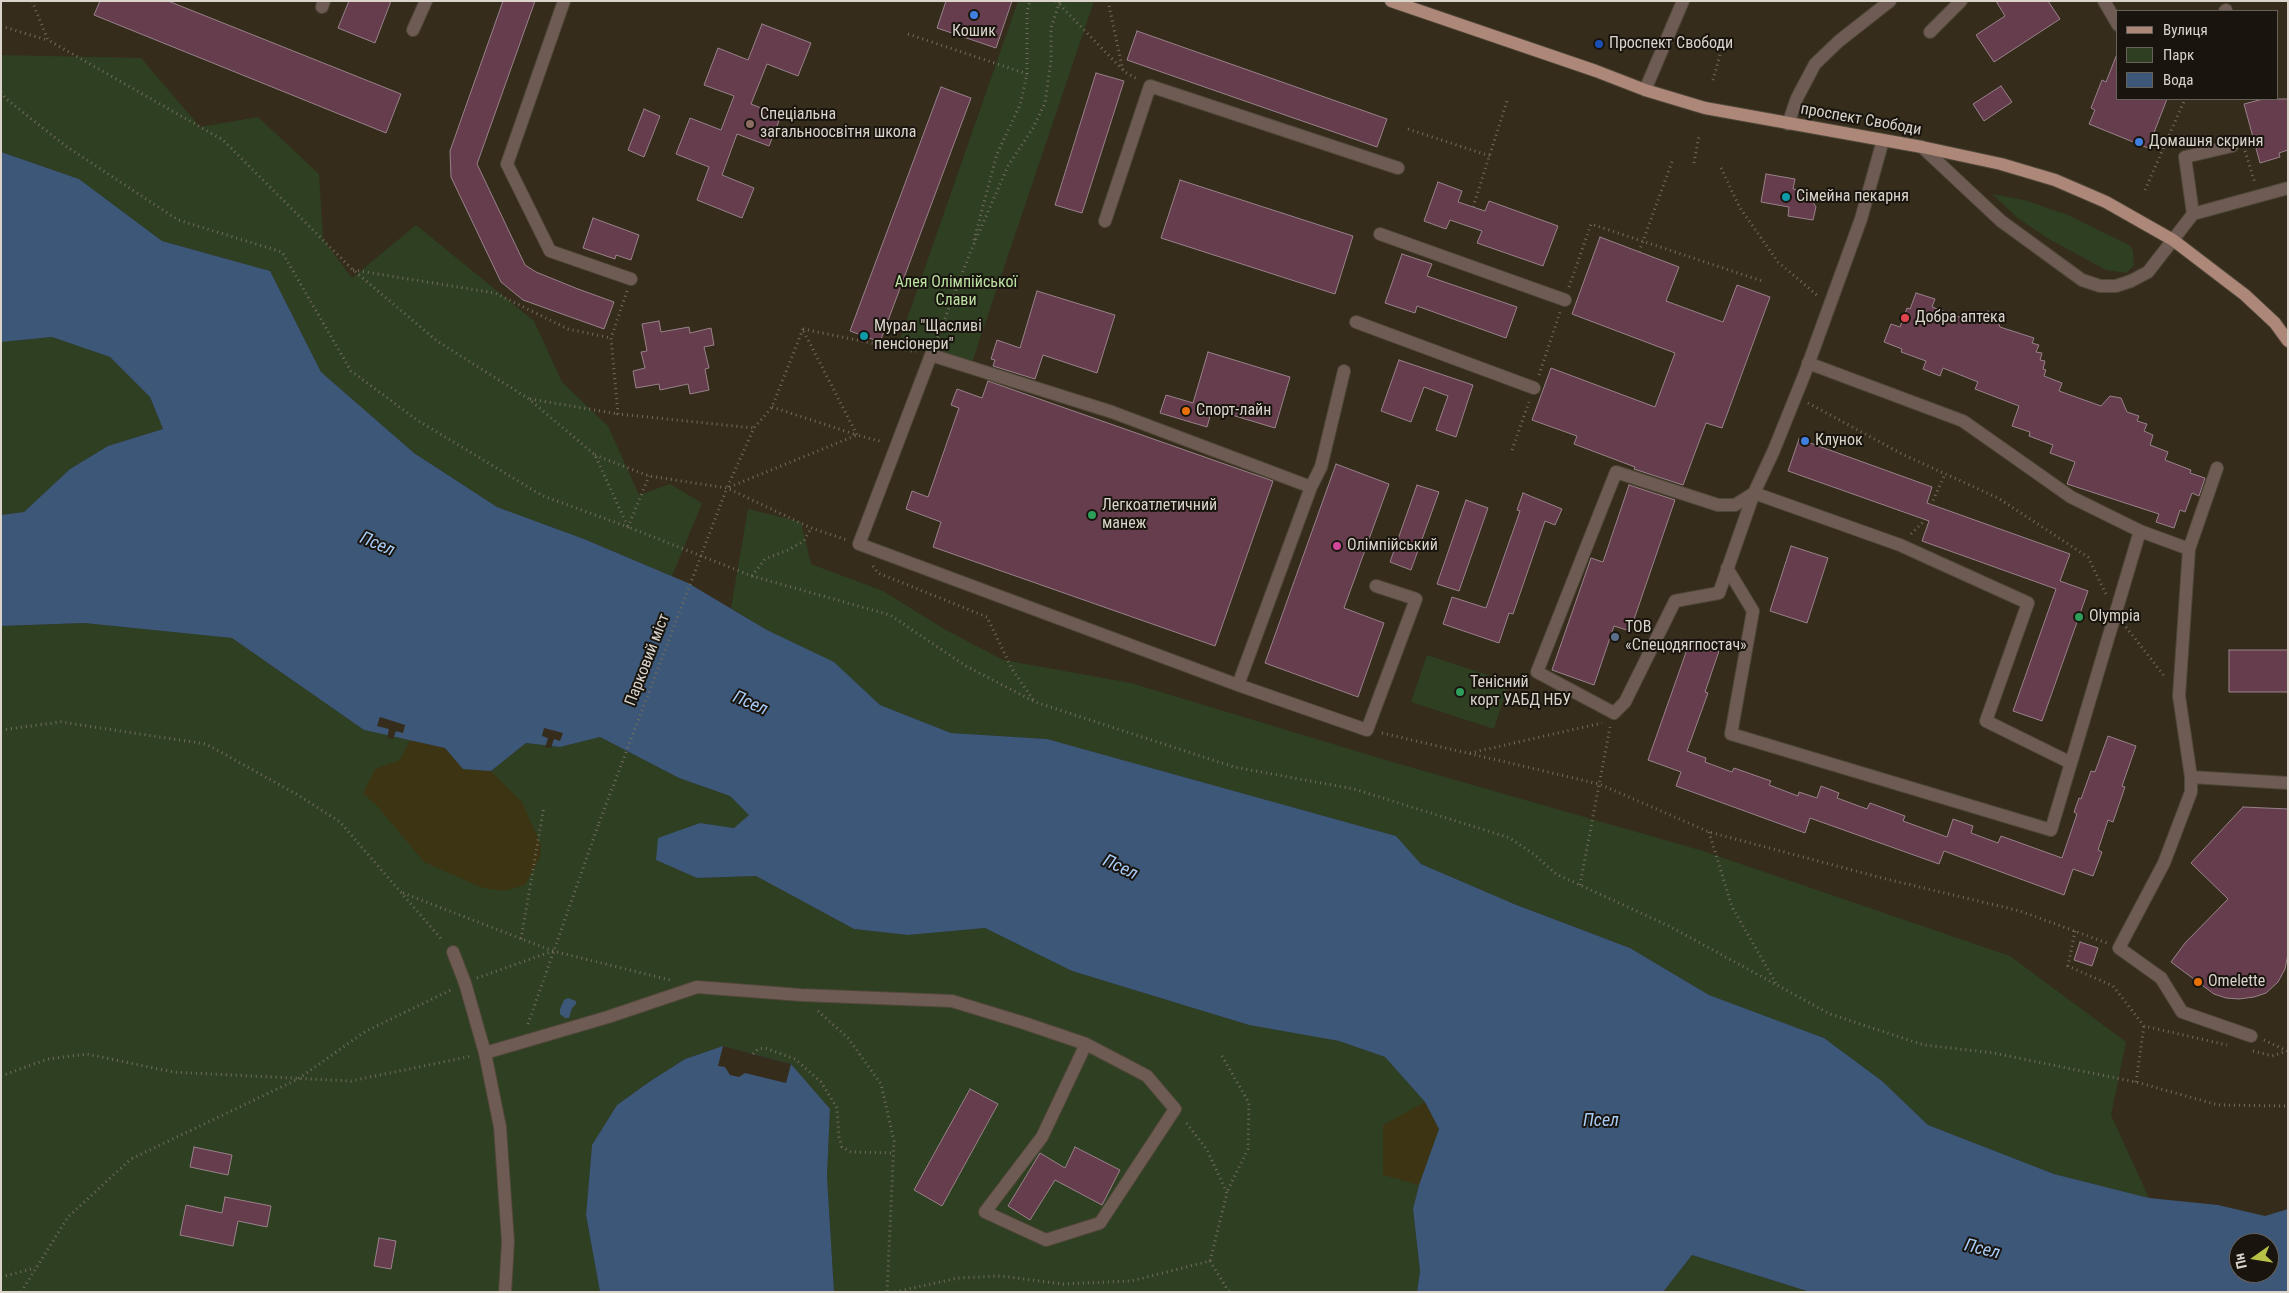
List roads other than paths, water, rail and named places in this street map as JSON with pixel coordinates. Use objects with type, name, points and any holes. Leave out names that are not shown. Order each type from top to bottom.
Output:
[{"type":"main road","name":"проспект Свободи","points":[[1390,1],[1596,71],[1645,90],[1705,108],[1883,140],[2001,164],[2055,180],[2114,206],[2173,240],[2245,295],[2275,323],[2288,342]]},
{"type":"street","points":[[413,30],[426,1]]},
{"type":"street","points":[[564,1],[507,164],[550,251],[631,279]]},
{"type":"street","points":[[1645,90],[1683,1]]},
{"type":"street","points":[[1788,124],[1797,98],[1816,64],[1839,41],[1890,1]]},
{"type":"street","points":[[1930,32],[1961,1]]},
{"type":"street","points":[[2104,1],[2116,22]]},
{"type":"street","points":[[1104,221],[1150,86],[1398,168]]},
{"type":"street","points":[[1883,140],[1861,219],[1808,363],[1774,450],[1754,494],[1719,593],[1675,601],[1625,702],[1613,714],[1537,672],[1616,472],[1718,504],[1735,505],[1754,494],[1900,545],[2028,603],[1986,722],[2071,763]]},
{"type":"street","points":[[2193,214],[2185,157],[2232,146]]},
{"type":"street","points":[[1922,148],[2001,221],[2082,280],[2100,286],[2116,286],[2148,272],[2193,214],[2288,188]]},
{"type":"street","points":[[1380,234],[1564,300]]},
{"type":"street","points":[[1356,322],[1534,388]]},
{"type":"street","points":[[1311,487],[1112,412],[931,355],[859,544],[1238,685],[1367,730],[1416,599],[1376,586]]},
{"type":"street","points":[[1808,363],[1963,421],[2071,498],[2140,530],[2189,549]]},
{"type":"street","points":[[1238,685],[1311,487],[1321,467],[1344,371]]},
{"type":"street","points":[[2217,468],[2189,549],[2179,696],[2191,777],[2191,792],[2164,863],[2119,948],[2160,978],[2182,1012],[2251,1036]]},
{"type":"street","points":[[1727,568],[1753,611],[1731,734],[2051,830],[2140,530]]},
{"type":"street","points":[[2191,777],[2288,783]]},
{"type":"street","points":[[453,952],[466,982],[485,1054],[500,1127],[508,1242],[505,1292]]},
{"type":"street","points":[[485,1054],[698,987],[801,995],[952,1001],[1086,1044],[1147,1076],[1175,1109],[1100,1223],[1046,1240],[985,1212],[1042,1137],[1086,1044]]},
{"type":"water","name":"Псел","points":[[1,152],[79,179],[162,241],[270,271],[321,372],[414,453],[497,507],[584,539],[688,583],[767,630],[834,662],[880,705],[951,733],[1047,739],[1396,836],[1421,864],[1514,904],[1630,948],[1709,995],[1824,1038],[1882,1081],[1928,1125],[2054,1174],[2149,1198],[2218,1205],[2265,1216],[2288,1209],[2288,1292],[1810,1292],[1692,1255],[1663,1292],[1417,1292],[1420,1271],[1413,1209],[1419,1185],[1439,1129],[1425,1102],[1385,1057],[1339,1041],[1249,1025],[1072,971],[985,928],[908,935],[854,929],[756,876],[697,878],[656,860],[658,838],[700,823],[734,828],[749,815],[730,796],[679,778],[600,737],[560,747],[526,743],[491,771],[463,769],[445,748],[364,730],[232,638],[84,623],[1,626],[1,515],[24,512],[70,469],[108,446],[163,429],[150,397],[110,357],[52,337],[1,342]]},
{"type":"water","points":[[568,998],[576,1001],[576,1004],[572,1008],[569,1018],[565,1018],[560,1014],[560,1009],[564,1000]]},
{"type":"water","points":[[723,1046],[791,1064],[830,1109],[827,1176],[834,1292],[600,1292],[586,1215],[592,1145],[617,1105],[685,1059]]},
{"type":"place","name":"Кошик","points":[[974,15]]},
{"type":"place","name":"Проспект Свободи","points":[[1599,44]]},
{"type":"place","name":"Спеціальна загальноосвітня школа","points":[[750,124]]},
{"type":"place","name":"Домашня скриня","points":[[2139,142]]},
{"type":"place","name":"Сімейна пекарня","points":[[1786,197]]},
{"type":"place","name":"Добра аптека","points":[[1905,318]]},
{"type":"place","name":"Мурал \"Щасливі пенсіонери\"","points":[[864,336]]},
{"type":"place","name":"Спорт-лайн","points":[[1186,411]]},
{"type":"place","name":"Клунок","points":[[1805,441]]},
{"type":"place","name":"Легкоатлетичний манеж","points":[[1092,515]]},
{"type":"place","name":"Олімпійський","points":[[1337,546]]},
{"type":"place","name":"Olympia","points":[[2079,617]]},
{"type":"place","name":"ТОВ «Спецодягпостач»","points":[[1615,637]]},
{"type":"place","name":"Тенісний корт УАБД НБУ","points":[[1460,692]]},
{"type":"place","name":"Omelette","points":[[2198,982]]},
{"type":"park label","name":"Алея Олімпійської Слави","points":[[956,292]]}]
